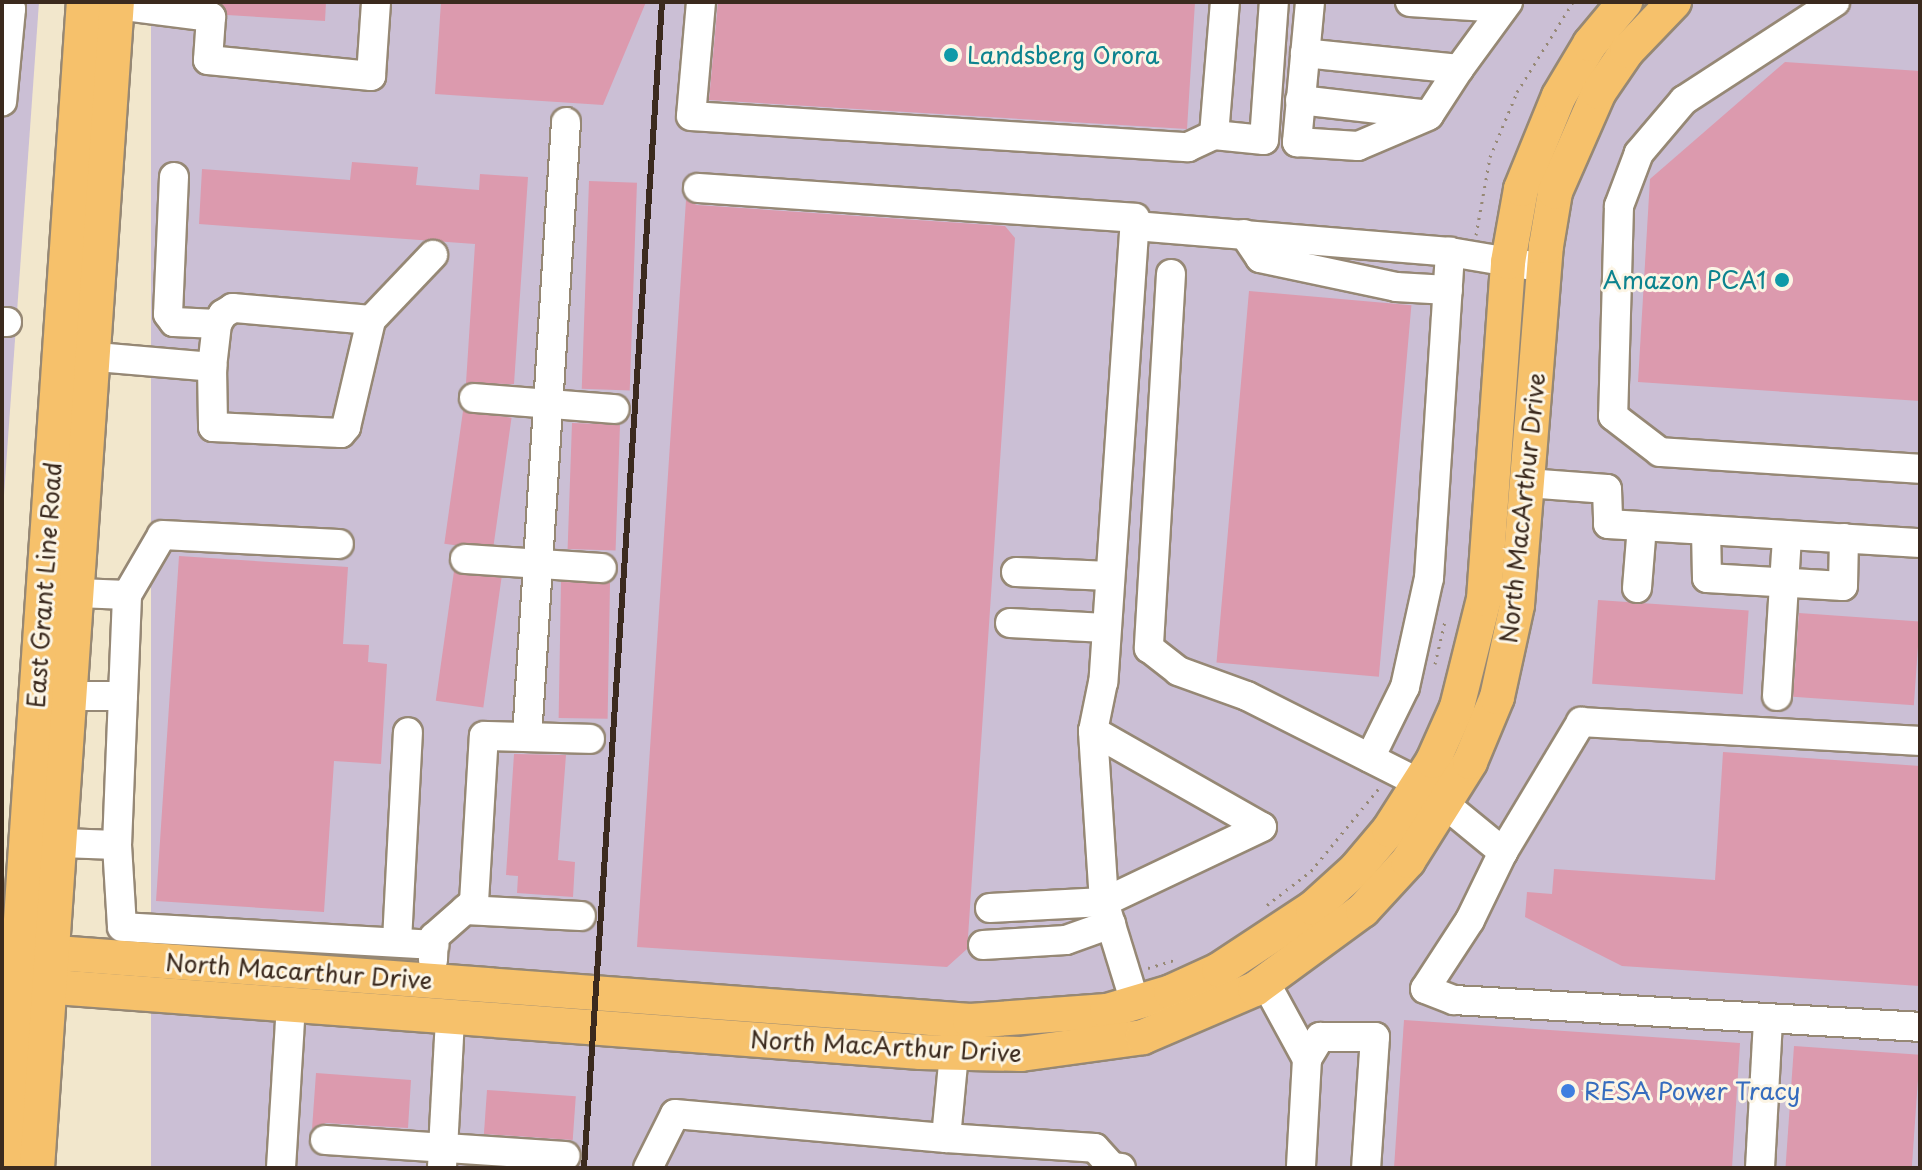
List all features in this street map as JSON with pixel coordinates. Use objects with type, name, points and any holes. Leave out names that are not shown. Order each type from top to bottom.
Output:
[{"type":"main road","name":"North MacArthur Drive","points":[[444,1016],[956,1036],[1135,1003],[1219,970],[1313,908],[1389,830],[1419,783],[1457,707],[1484,599],[1508,262],[1532,153],[1590,44],[1625,2]]},
{"type":"main road","name":"North MacArthur Drive","points":[[595,993],[956,1036],[1021,1054],[1143,1037],[1203,1015],[1265,982],[1363,910],[1408,861],[1444,807],[1497,697],[1512,641],[1544,267],[1555,192],[1575,136],[1627,51],[1674,2]]},
{"type":"main road","name":"East Grant Line Road","points":[[4,1168],[10,950],[77,355],[106,3]]},
{"type":"main road","name":"East Grant Line Road","points":[[37,1168],[78,593],[77,355]]},
{"type":"main road","name":"North Macarthur Drive","points":[[10,950],[595,993]]},
{"type":"main road","name":"North Macarthur Drive","points":[[9,983],[444,1016]]},
{"type":"lane","points":[[106,3],[196,8],[211,17],[208,60],[371,76],[376,2]]},
{"type":"lane","points":[[701,2],[691,116],[1188,147],[1214,135],[1264,140],[1274,2]]},
{"type":"lane","points":[[1214,135],[1225,2]]},
{"type":"lane","points":[[1310,2],[1297,142],[1358,146],[1429,115],[1505,5]]},
{"type":"lane","points":[[1410,2],[1505,5]]},
{"type":"lane","points":[[1835,2],[1737,61],[1684,100],[1639,153],[1619,206],[1613,416],[1660,452],[1920,469]]},
{"type":"lane","points":[[2,8],[11,9],[2,102]]},
{"type":"lane","points":[[1305,53],[1459,69]]},
{"type":"lane","points":[[1300,100],[1429,115]]},
{"type":"lane","points":[[527,737],[566,122]]},
{"type":"lane","points":[[174,177],[168,314],[174,322],[217,324]]},
{"type":"lane","points":[[698,188],[1135,218],[1106,628],[1093,731],[1108,913],[1135,1003]]},
{"type":"lane","points":[[1135,226],[1450,252],[1544,267]]},
{"type":"lane","points":[[1244,234],[1260,258],[1396,287],[1448,290]]},
{"type":"lane","points":[[1370,758],[1405,687],[1429,578],[1450,252]]},
{"type":"lane","points":[[371,320],[233,308],[217,324],[212,367],[213,427],[336,436],[346,427],[371,320],[433,255]]},
{"type":"lane","points":[[1171,274],[1149,648],[1178,671],[1247,696],[1419,783],[1444,807],[1503,852]]},
{"type":"lane","points":[[77,355],[212,367]]},
{"type":"lane","points":[[474,398],[615,409]]},
{"type":"lane","points":[[1527,483],[1607,489],[1608,524],[1920,543]]},
{"type":"lane","points":[[1637,588],[1642,526]]},
{"type":"lane","points":[[1706,530],[1707,578],[1843,586],[1844,538]]},
{"type":"lane","points":[[339,544],[162,535],[127,595],[117,845],[122,927],[434,945]]},
{"type":"lane","points":[[1777,696],[1787,535]]},
{"type":"lane","points":[[465,559],[602,568]]},
{"type":"lane","points":[[1016,572],[1110,576]]},
{"type":"lane","points":[[78,593],[127,595]]},
{"type":"lane","points":[[1010,623],[1106,628]]},
{"type":"lane","points":[[71,696],[123,696]]},
{"type":"lane","points":[[1920,741],[1581,722],[1503,852],[1470,920],[1425,989],[1454,1000],[1920,1027]]},
{"type":"lane","points":[[983,945],[1066,940],[1108,913],[1262,827],[1093,731]]},
{"type":"lane","points":[[397,941],[408,732]]},
{"type":"lane","points":[[431,981],[434,937],[474,902],[484,736],[590,739]]},
{"type":"lane","points":[[61,843],[117,845]]},
{"type":"lane","points":[[990,908],[1108,913]]},
{"type":"lane","points":[[465,910],[581,916]]},
{"type":"lane","points":[[1265,982],[1307,1059]]},
{"type":"lane","points":[[281,1168],[291,1004]]},
{"type":"lane","points":[[442,1159],[444,1016]]},
{"type":"lane","points":[[1760,1168],[1768,1018]]},
{"type":"lane","points":[[946,1138],[956,1036]]},
{"type":"lane","points":[[1301,1168],[1307,1059],[1320,1037],[1375,1037],[1366,1168]]},
{"type":"lane","points":[[648,1168],[675,1114],[1095,1148],[1112,1167],[1121,1168]]},
{"type":"lane","points":[[325,1140],[442,1159],[565,1156]]},
{"type":"shaded area","points":[[2,2],[39,2],[2,523]]},
{"type":"shaded area","points":[[151,2],[1920,2],[1920,1168],[151,1168]]},
{"type":"building","points":[[218,2],[326,2],[325,21],[227,15]]},
{"type":"building","points":[[441,2],[646,2],[603,105],[435,94]]},
{"type":"building","name":"Landsberg Orora","points":[[718,2],[1195,2],[1187,129],[709,100]]},
{"type":"building","name":"Amazon PCA1","points":[[1785,62],[1920,71],[1920,401],[1638,382],[1650,179]]},
{"type":"building","points":[[352,162],[418,167],[416,185],[479,190],[480,174],[528,177],[514,384],[466,383],[475,244],[199,224],[202,169],[350,180]]},
{"type":"building","points":[[589,181],[637,183],[630,391],[582,389]]},
{"type":"building","points":[[686,200],[697,205],[1005,226],[1015,238],[967,949],[947,967],[637,947]]},
{"type":"building","points":[[1249,291],[1411,305],[1379,677],[1216,663]]},
{"type":"building","points":[[463,411],[512,418],[493,551],[444,544]]},
{"type":"building","points":[[572,423],[620,425],[616,551],[568,549]]},
{"type":"building","points":[[179,556],[348,567],[343,644],[369,645],[368,662],[387,664],[381,764],[334,761],[324,912],[156,901]]},
{"type":"building","points":[[454,571],[502,578],[483,707],[436,701]]},
{"type":"building","points":[[561,582],[610,583],[608,719],[559,718]]},
{"type":"building","points":[[1598,600],[1749,611],[1743,694],[1592,684]]},
{"type":"building","points":[[1799,613],[1920,621],[1914,705],[1793,697]]},
{"type":"building","points":[[1723,752],[1920,766],[1920,986],[1622,966],[1525,917],[1527,892],[1552,894],[1554,869],[1715,880]]},
{"type":"building","points":[[514,754],[566,755],[558,860],[575,862],[573,897],[517,893],[518,876],[506,875]]},
{"type":"building","points":[[1404,1020],[1740,1043],[1732,1168],[1394,1168]]},
{"type":"building","points":[[1794,1046],[1920,1055],[1912,1168],[1785,1168]]},
{"type":"building","points":[[316,1073],[411,1080],[408,1128],[326,1123],[312,1129]]},
{"type":"building","points":[[487,1090],[576,1096],[573,1140],[484,1134]]},
{"type":"railway","points":[[584,1168],[662,2]]},
{"type":"place","name":"Landsberg Orora","points":[[951,55]]},
{"type":"place","name":"Amazon PCA1","points":[[1782,280]]},
{"type":"place","name":"RESA Power Tracy","points":[[1568,1091]]}]
